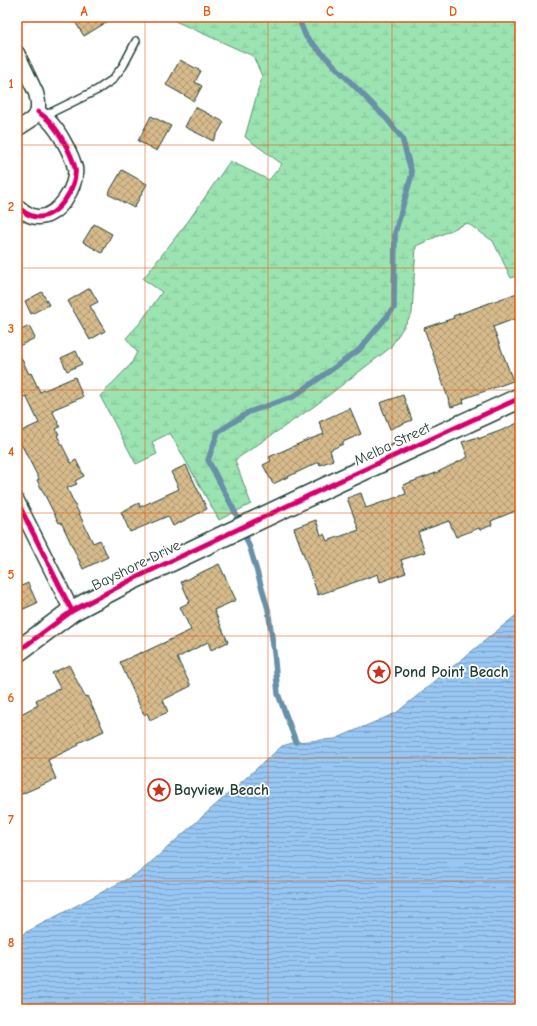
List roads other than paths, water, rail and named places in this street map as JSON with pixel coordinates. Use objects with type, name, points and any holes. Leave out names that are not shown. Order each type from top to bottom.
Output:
[{"type":"main road","name":"Melba Street","points":[[268,515],[520,398]]},
{"type":"main road","name":"Bayshore Drive","points":[[17,652],[72,611],[131,580],[268,515]]},
{"type":"street","points":[[17,54],[36,93],[41,114],[50,121],[60,135],[71,156],[75,168],[74,179],[69,194],[60,206],[49,214],[39,218],[28,215],[17,206]]},
{"type":"street","points":[[17,129],[41,114]]},
{"type":"street","points":[[19,508],[72,611]]},
{"type":"lane","points":[[41,114],[97,90],[112,80],[123,66],[136,41]]},
{"type":"water","points":[[520,612],[520,1009],[17,1009],[17,937],[140,872],[282,746],[296,742],[335,739],[396,713]]},
{"type":"waterway","points":[[296,742],[278,694],[268,609],[250,548],[235,512],[208,460],[218,432],[249,412],[293,397],[359,350],[394,308],[395,233],[412,174],[402,138],[387,119],[306,37],[298,17]]},
{"type":"place","name":"Pond Point Beach","points":[[379,672]]},
{"type":"place","name":"Bayview Beach","points":[[159,790]]}]
